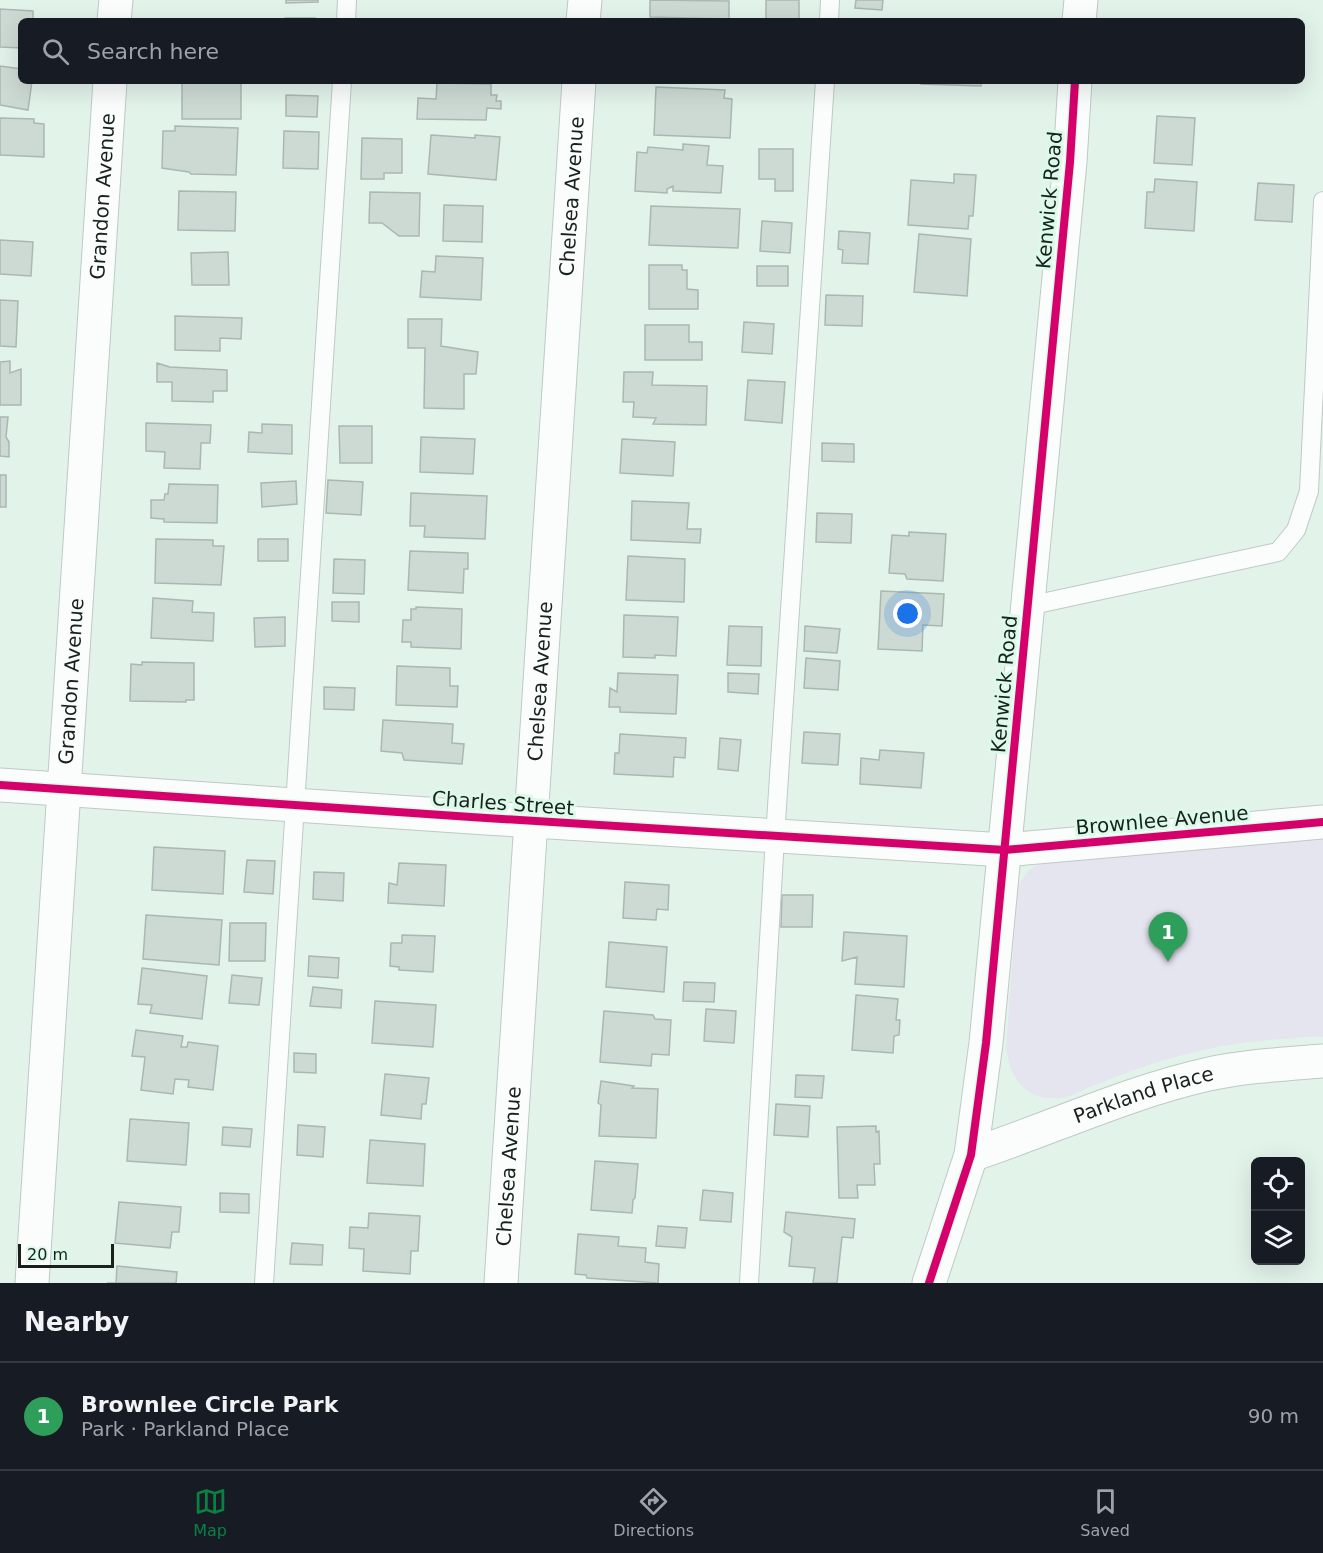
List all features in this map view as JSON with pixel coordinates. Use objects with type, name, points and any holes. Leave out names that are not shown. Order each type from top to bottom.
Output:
[{"type":"street","points":[[114,18],[116,0]]},
{"type":"street","points":[[583,18],[585,0]]},
{"type":"street","points":[[1079,18],[1081,0]]},
{"type":"street","name":"Grandon Avenue","points":[[32,1283],[110,84]]},
{"type":"street","name":"Chelsea Avenue","points":[[501,1283],[579,84]]},
{"type":"street","name":"Kenwick Road","points":[[929,1283],[971,1155],[986,1043],[1068,186],[1075,84]]},
{"type":"street","name":"Charles Street","points":[[0,785],[775,837],[1005,850]]},
{"type":"street","name":"Brownlee Avenue","points":[[1005,850],[1323,822]]},
{"type":"street","name":"Parkland Place","points":[[971,1155],[1149,1090],[1200,1077],[1273,1064],[1323,1061]]},
{"type":"lane","points":[[346,18],[347,0]]},
{"type":"lane","points":[[829,18],[830,0]]},
{"type":"lane","points":[[264,1283],[342,84]]},
{"type":"lane","points":[[749,1283],[775,837],[825,84]]},
{"type":"lane","points":[[1028,606],[1278,552],[1296,530],[1309,491],[1323,201]]},
{"type":"shaded area","points":[[1323,838],[1323,1037],[1254,1041],[1199,1051],[1119,1075],[1067,1097],[1042,1097],[1024,1088],[1017,1080],[1008,1059],[1006,1047],[1018,886],[1028,871],[1039,864],[1253,841]]},
{"type":"building","points":[[286,0],[318,0],[318,2],[286,3]]},
{"type":"building","points":[[650,0],[729,1],[729,18],[650,17]]},
{"type":"building","points":[[766,0],[799,0],[799,18],[766,18]]},
{"type":"building","points":[[856,0],[883,0],[882,10],[855,8]]},
{"type":"building","points":[[0,9],[33,11],[33,18],[18,18],[18,48],[0,47]]},
{"type":"building","points":[[0,66],[18,69],[18,84],[32,84],[28,110],[0,105]]},
{"type":"building","points":[[182,84],[241,84],[241,119],[182,119]]},
{"type":"building","points":[[437,84],[491,84],[491,95],[497,95],[496,101],[501,101],[501,109],[487,108],[486,120],[417,119],[418,98],[436,99]]},
{"type":"building","points":[[921,84],[981,84],[981,86]]},
{"type":"building","points":[[656,87],[725,90],[724,98],[732,99],[730,138],[654,135]]},
{"type":"building","points":[[286,95],[318,96],[317,117],[286,116]]},
{"type":"building","points":[[1157,116],[1195,118],[1192,165],[1154,163]]},
{"type":"building","points":[[0,118],[34,119],[34,123],[44,124],[44,157],[0,155]]},
{"type":"building","points":[[175,126],[238,128],[236,175],[191,174],[162,168],[163,131],[175,131]]},
{"type":"building","points":[[284,131],[319,132],[318,169],[283,168]]},
{"type":"building","points":[[431,135],[500,137],[496,180],[428,174]]},
{"type":"building","points":[[362,138],[402,139],[402,173],[384,173],[384,179],[361,179]]},
{"type":"building","points":[[683,144],[709,146],[707,165],[723,166],[721,193],[673,191],[673,186],[667,189],[667,193],[635,191],[637,152],[647,153],[648,147],[683,150]]},
{"type":"building","points":[[759,149],[793,149],[793,191],[775,191],[775,179],[759,179]]},
{"type":"building","points":[[954,174],[976,175],[973,216],[969,216],[968,229],[908,225],[911,180],[954,183]]},
{"type":"building","points":[[1155,179],[1197,182],[1194,231],[1145,228],[1147,192],[1154,192]]},
{"type":"building","points":[[1258,183],[1294,185],[1292,222],[1255,220]]},
{"type":"building","points":[[179,191],[236,192],[235,231],[178,230]]},
{"type":"building","points":[[370,192],[420,193],[419,236],[399,236],[382,223],[369,223]]},
{"type":"building","points":[[444,205],[483,206],[482,242],[443,241]]},
{"type":"building","points":[[651,206],[740,209],[738,248],[649,245]]},
{"type":"building","points":[[762,221],[792,223],[790,253],[760,251]]},
{"type":"building","points":[[839,231],[870,233],[868,264],[842,263],[843,250],[838,249]]},
{"type":"building","points":[[919,234],[971,239],[967,296],[914,292]]},
{"type":"building","points":[[0,240],[33,242],[31,276],[0,274]]},
{"type":"building","points":[[228,252],[229,285],[192,285],[191,253]]},
{"type":"building","points":[[436,256],[483,258],[481,300],[420,297],[422,271],[435,272]]},
{"type":"building","points":[[649,265],[682,265],[682,270],[687,270],[687,289],[698,290],[698,309],[649,309]]},
{"type":"building","points":[[757,266],[788,266],[788,286],[757,286]]},
{"type":"building","points":[[826,295],[863,296],[862,326],[825,325]]},
{"type":"building","points":[[0,300],[18,301],[16,347],[0,346]]},
{"type":"building","points":[[175,316],[242,318],[241,339],[220,338],[220,351],[175,350]]},
{"type":"building","points":[[408,319],[442,319],[441,346],[478,352],[476,374],[464,374],[464,409],[424,408],[425,348],[408,348]]},
{"type":"building","points":[[744,322],[774,324],[772,354],[742,352]]},
{"type":"building","points":[[645,325],[689,325],[689,342],[702,342],[702,360],[645,360]]},
{"type":"building","points":[[10,361],[10,373],[21,369],[21,405],[0,405],[0,362]]},
{"type":"building","points":[[157,363],[170,367],[227,370],[227,391],[213,391],[213,402],[172,401],[172,382],[157,382]]},
{"type":"building","points":[[624,372],[653,372],[652,385],[707,386],[706,425],[653,424],[656,418],[633,417],[634,402],[623,402]]},
{"type":"building","points":[[748,380],[785,382],[782,423],[745,420]]},
{"type":"building","points":[[0,417],[8,417],[6,437],[9,442],[9,457],[0,456]]},
{"type":"building","points":[[146,423],[211,425],[210,443],[201,443],[200,469],[164,468],[165,452],[146,451]]},
{"type":"building","points":[[262,424],[292,425],[292,454],[248,452],[249,432],[262,433]]},
{"type":"building","points":[[339,426],[372,426],[372,463],[340,463]]},
{"type":"building","points":[[421,437],[475,439],[473,474],[420,472]]},
{"type":"building","points":[[622,439],[675,442],[673,476],[620,473]]},
{"type":"building","points":[[822,443],[854,444],[854,462],[822,461]]},
{"type":"building","points":[[0,475],[6,475],[6,507],[0,507]]},
{"type":"building","points":[[328,480],[363,482],[361,515],[326,513]]},
{"type":"building","points":[[296,481],[297,504],[262,507],[261,483]]},
{"type":"building","points":[[169,484],[218,485],[217,523],[164,522],[164,519],[151,518],[151,500],[164,500],[165,494],[168,494]]},
{"type":"building","points":[[411,493],[487,496],[485,539],[424,537],[425,526],[410,526]]},
{"type":"building","points":[[632,501],[689,503],[687,529],[701,529],[700,543],[631,540]]},
{"type":"building","points":[[817,513],[852,514],[851,543],[816,542]]},
{"type":"building","points":[[909,532],[946,534],[943,581],[907,579],[905,574],[889,573],[892,535],[909,536]]},
{"type":"building","points":[[156,539],[213,540],[213,546],[224,546],[221,585],[155,583]]},
{"type":"building","points":[[258,539],[288,539],[288,561],[258,561]]},
{"type":"building","points":[[410,551],[468,553],[468,569],[464,569],[463,593],[408,590]]},
{"type":"building","points":[[628,556],[685,559],[684,602],[626,600]]},
{"type":"building","points":[[334,559],[365,560],[364,594],[333,593]]},
{"type":"building","points":[[881,591],[944,594],[942,626],[923,625],[922,651],[878,649]]},
{"type":"building","points":[[153,598],[193,601],[192,612],[214,613],[213,641],[151,638]]},
{"type":"building","points":[[332,602],[359,602],[359,622],[332,621]]},
{"type":"building","points":[[416,607],[462,609],[461,649],[411,647],[411,642],[402,642],[403,620],[411,620],[411,609],[416,609]]},
{"type":"building","points":[[624,615],[678,617],[676,656],[623,657]]},
{"type":"building","points":[[285,617],[285,646],[255,647],[254,618]]},
{"type":"building","points":[[729,626],[762,627],[761,666],[727,665]]},
{"type":"building","points":[[805,626],[840,629],[837,653],[804,651]]},
{"type":"building","points":[[806,658],[840,661],[838,690],[804,688]]},
{"type":"building","points":[[142,662],[194,663],[194,700],[186,700],[186,702],[130,701],[131,664],[142,665]]},
{"type":"building","points":[[397,666],[450,668],[450,686],[458,686],[457,707],[396,705]]},
{"type":"building","points":[[618,673],[678,675],[676,714],[620,712],[620,707],[609,707],[610,688],[617,692]]},
{"type":"building","points":[[728,673],[759,674],[758,694],[728,692]]},
{"type":"building","points":[[324,687],[355,688],[354,710],[324,709]]},
{"type":"building","points":[[383,720],[453,724],[452,743],[464,744],[462,764],[404,760],[402,753],[381,751]]},
{"type":"building","points":[[804,732],[840,734],[838,765],[802,763]]},
{"type":"building","points":[[620,734],[686,738],[685,758],[674,757],[673,777],[614,774],[615,753],[619,753]]},
{"type":"building","points":[[720,738],[741,740],[738,771],[718,769]]},
{"type":"building","points":[[880,750],[924,753],[921,788],[860,784],[861,758],[879,760]]},
{"type":"building","points":[[154,847],[225,851],[223,894],[152,890]]},
{"type":"building","points":[[247,860],[275,861],[273,894],[244,892]]},
{"type":"building","points":[[399,863],[446,865],[444,906],[388,903],[389,883],[397,885]]},
{"type":"building","points":[[314,872],[344,873],[343,901],[313,899]]},
{"type":"building","points":[[625,882],[669,885],[668,910],[657,909],[656,920],[623,918]]},
{"type":"building","points":[[782,895],[813,895],[812,927],[781,927]]},
{"type":"building","points":[[146,915],[222,920],[219,965],[143,959]]},
{"type":"building","points":[[230,923],[266,923],[265,961],[229,961]]},
{"type":"building","points":[[844,932],[907,936],[904,987],[855,984],[857,957],[842,961]]},
{"type":"building","points":[[402,935],[435,936],[433,972],[399,970],[399,967],[390,966],[391,943],[402,943]]},
{"type":"building","points":[[609,942],[667,947],[664,992],[606,987]]},
{"type":"building","points":[[309,956],[339,958],[338,978],[308,976]]},
{"type":"building","points":[[142,968],[207,976],[202,1019],[150,1013],[152,1005],[138,1004]]},
{"type":"building","points":[[232,975],[262,978],[259,1005],[229,1003]]},
{"type":"building","points":[[684,982],[715,983],[714,1002],[683,1001]]},
{"type":"building","points":[[313,987],[342,990],[341,1008],[310,1006]]},
{"type":"building","points":[[856,995],[898,999],[896,1020],[900,1020],[899,1035],[894,1036],[893,1053],[852,1050]]},
{"type":"building","points":[[375,1001],[436,1005],[433,1047],[372,1043]]},
{"type":"building","points":[[706,1009],[736,1011],[734,1043],[704,1041]]},
{"type":"building","points":[[604,1011],[653,1015],[655,1019],[671,1020],[669,1055],[652,1054],[651,1066],[600,1062]]},
{"type":"building","points":[[136,1030],[183,1036],[181,1047],[187,1047],[188,1042],[218,1046],[213,1090],[188,1087],[189,1080],[175,1079],[173,1094],[141,1090],[145,1057],[132,1056]]},
{"type":"building","points":[[294,1053],[316,1054],[316,1073],[294,1072]]},
{"type":"building","points":[[385,1074],[429,1078],[426,1104],[422,1104],[421,1119],[381,1115]]},
{"type":"building","points":[[796,1075],[824,1076],[822,1098],[795,1097]]},
{"type":"building","points":[[601,1081],[634,1086],[632,1088],[658,1089],[656,1138],[599,1136],[601,1105],[598,1103]]},
{"type":"building","points":[[776,1104],[810,1106],[808,1137],[774,1135]]},
{"type":"building","points":[[130,1119],[189,1123],[186,1165],[127,1161]]},
{"type":"building","points":[[298,1125],[325,1127],[323,1157],[297,1155]]},
{"type":"building","points":[[876,1126],[876,1132],[879,1131],[880,1164],[874,1164],[875,1185],[857,1185],[858,1198],[839,1198],[837,1127]]},
{"type":"building","points":[[223,1127],[252,1129],[250,1147],[222,1145]]},
{"type":"building","points":[[370,1140],[425,1144],[423,1186],[367,1183]]},
{"type":"building","points":[[595,1161],[638,1164],[632,1213],[591,1210]]},
{"type":"building","points":[[703,1190],[733,1193],[731,1222],[700,1220]]},
{"type":"building","points":[[220,1193],[249,1194],[249,1213],[220,1212]]},
{"type":"building","points":[[119,1202],[181,1207],[179,1232],[172,1232],[170,1248],[115,1243]]},
{"type":"building","points":[[786,1212],[855,1219],[853,1238],[842,1237],[837,1283],[813,1283],[815,1268],[789,1266],[792,1237],[784,1232]]},
{"type":"building","points":[[369,1213],[420,1216],[418,1251],[411,1251],[410,1274],[363,1271],[364,1249],[349,1248],[350,1227],[368,1228]]},
{"type":"building","points":[[658,1226],[687,1228],[685,1248],[656,1246]]},
{"type":"building","points":[[578,1234],[619,1237],[618,1246],[646,1248],[645,1262],[659,1264],[658,1283],[587,1278],[586,1275],[575,1274]]},
{"type":"building","points":[[292,1243],[323,1245],[322,1265],[290,1264]]},
{"type":"building","points":[[117,1266],[177,1272],[176,1283],[116,1283]]},
{"type":"cycle path","points":[[929,1283],[971,1155],[986,1043],[1070,162],[1075,84]]},
{"type":"cycle path","points":[[0,785],[1005,850],[1323,822]]},
{"type":"place","name":"Brownlee Circle Park","points":[[1168,962]]}]
